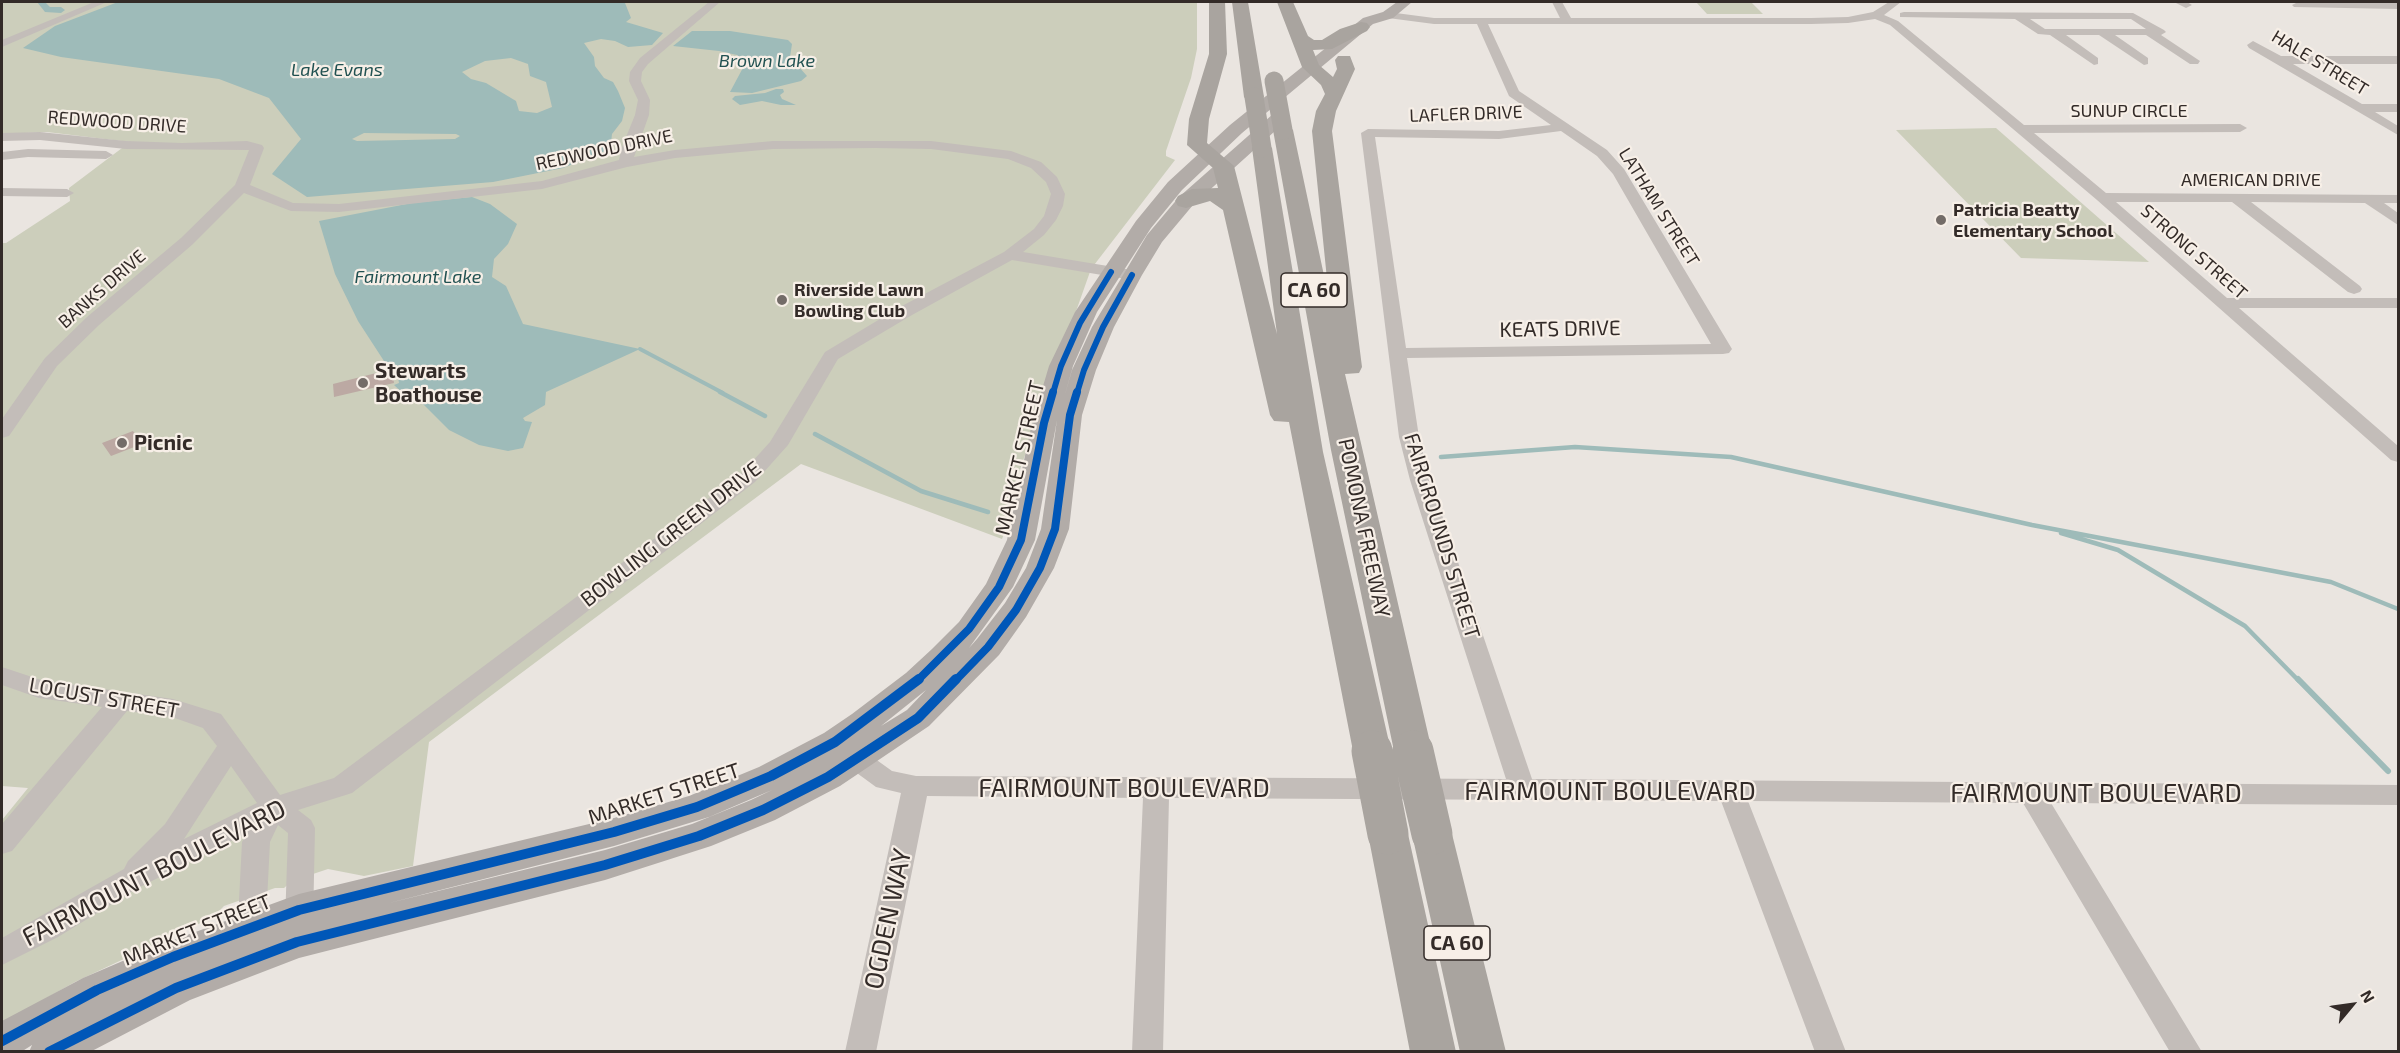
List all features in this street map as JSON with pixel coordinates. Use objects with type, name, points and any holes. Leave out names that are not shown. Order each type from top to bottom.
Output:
[{"type":"highway","points":[[1217,2],[1218,54],[1204,100],[1196,139],[1200,148],[1216,160],[1233,208],[1287,429],[1308,452]]},
{"type":"highway","name":"POMONA FREEWAY","points":[[1240,2],[1308,452],[1372,751],[1432,1052]]},
{"type":"highway","points":[[1285,2],[1301,40],[1322,79],[1322,131],[1355,424],[1346,450]]},
{"type":"highway","points":[[1301,40],[1311,45],[1326,45],[1361,27]]},
{"type":"highway","points":[[1322,79],[1346,69],[1344,60]]},
{"type":"highway","name":"POMONA FREEWAY","points":[[1273,75],[1346,450],[1483,1052]]},
{"type":"highway","points":[[1186,201],[1200,194],[1214,194],[1225,199],[1233,208]]},
{"type":"main road","name":"MARKET STREET","points":[[1122,273],[1161,201],[1304,96],[1322,79],[1368,21],[1388,15],[1406,2]]},
{"type":"main road","name":"MARKET STREET","points":[[1344,60],[1385,25],[1388,15]]},
{"type":"main road","name":"MARKET STREET","points":[[2,1041],[97,990],[298,926],[668,817],[846,751],[894,700],[930,670],[969,629],[999,587],[1021,540],[1044,423],[1061,366],[1080,322],[1186,201],[1216,160],[1322,79]]},
{"type":"main road","name":"MARKET STREET","points":[[49,1052],[136,1007],[250,943]]},
{"type":"street","points":[[2,44],[102,2]]},
{"type":"street","points":[[626,163],[629,147],[642,115],[644,100],[635,81],[636,72],[644,61],[716,2]]},
{"type":"street","points":[[1557,2],[1568,20]]},
{"type":"street","points":[[1388,15],[1423,20],[1481,21],[1811,21],[1848,20],[1876,15],[1896,2]]},
{"type":"street","points":[[1934,2],[1951,15]]},
{"type":"street","points":[[1978,2],[1997,15]]},
{"type":"street","points":[[2013,2],[2032,16]]},
{"type":"street","points":[[2056,2],[2076,16]]},
{"type":"street","points":[[2018,16],[2042,32],[2160,32],[2100,2]]},
{"type":"street","points":[[2298,5],[2398,6]]},
{"type":"street","points":[[1693,7],[1704,20]]},
{"type":"street","name":"STRONG STREET","points":[[1876,15],[1894,23],[2102,197],[2398,456]]},
{"type":"street","points":[[1904,15],[2127,16]]},
{"type":"street","name":"LATHAM STREET","points":[[1481,21],[1514,93],[1602,153],[1619,172],[1723,350]]},
{"type":"street","points":[[2053,32],[2094,61]]},
{"type":"street","points":[[2102,32],[2144,61]]},
{"type":"street","points":[[2148,32],[2194,61]]},
{"type":"street","name":"HALE STREET","points":[[2253,45],[2398,131]]},
{"type":"street","points":[[2384,49],[2398,59]]},
{"type":"street","points":[[2279,60],[2398,59]]},
{"type":"street","points":[[2359,108],[2398,108]]},
{"type":"street","name":"LAFLER DRIVE","points":[[1368,134],[1498,135],[1564,127]]},
{"type":"street","name":"SUNUP CIRCLE","points":[[2018,129],[2240,129]]},
{"type":"street","name":"FAIRGROUNDS STREET","points":[[1368,134],[1409,437],[1420,480],[1523,791]]},
{"type":"street","name":"REDWOOD DRIVE","points":[[2,137],[40,136],[126,145],[182,147],[247,145],[257,148],[242,187],[291,207],[339,208],[542,185],[675,153],[773,145],[931,145],[1011,155],[1036,165],[1052,180],[1058,194],[1051,217],[1039,232],[1010,255]]},
{"type":"street","points":[[2,156],[28,153],[182,158]]},
{"type":"street","name":"BANKS DRIVE","points":[[2,432],[51,362],[93,321],[187,242],[242,187]]},
{"type":"street","points":[[2,192],[67,193]]},
{"type":"street","name":"AMERICAN DRIVE","points":[[2102,197],[2238,200],[2398,199]]},
{"type":"street","points":[[2238,200],[2354,289]]},
{"type":"street","points":[[2370,200],[2398,220]]},
{"type":"street","points":[[1010,255],[1122,273]]},
{"type":"street","name":"BOWLING GREEN DRIVE","points":[[343,786],[733,490],[770,455],[786,434],[804,399],[831,356],[906,311],[1010,255]]},
{"type":"street","points":[[2223,303],[2398,303]]},
{"type":"street","name":"KEATS DRIVE","points":[[1398,353],[1723,350]]},
{"type":"street","name":"LOCUST STREET","points":[[2,676],[39,689],[173,708],[212,722],[274,807],[302,828],[298,926]]},
{"type":"street","points":[[2,843],[120,702]]},
{"type":"street","points":[[126,882],[174,832],[231,745]]},
{"type":"street","name":"FAIRMOUNT BOULEVARD","points":[[846,751],[885,780],[916,786],[2398,795]]},
{"type":"street","name":"FAIRMOUNT BOULEVARD","points":[[2,952],[126,882],[274,807],[343,786]]},
{"type":"street","name":"OGDEN WAY","points":[[860,1052],[916,786]]},
{"type":"street","points":[[1147,1052],[1156,788]]},
{"type":"street","points":[[1731,792],[1831,1052]]},
{"type":"street","points":[[2031,793],[2187,1052]]},
{"type":"street","points":[[250,943],[256,842],[274,807]]},
{"type":"green space","points":[[2,2],[1197,2],[1197,49],[1191,78],[1166,151],[1166,156],[1175,160],[1091,269],[1013,489],[1011,516],[1002,539],[801,464],[429,742],[413,866],[364,876],[328,869],[292,881],[284,888],[275,888],[224,906],[213,917],[75,982],[2,1023],[2,820],[28,788],[2,786],[2,243],[6,243],[70,201],[69,188],[130,142],[47,132],[2,134]]},
{"type":"green space","points":[[1696,2],[1751,2],[1763,14],[1707,14]]},
{"type":"green space","points":[[1996,128],[2149,262],[2021,258],[1896,130]]},
{"type":"water","name":"Lake Evans","points":[[118,2],[626,2],[631,18],[626,22],[663,33],[652,45],[628,47],[615,41],[601,39],[584,43],[594,57],[595,66],[604,78],[613,82],[625,108],[622,121],[612,134],[611,143],[603,152],[563,168],[493,182],[307,197],[272,174],[301,139],[269,98],[219,79],[61,57],[23,48],[55,26]],"holes":[[[511,58],[528,64],[530,76],[546,82],[552,107],[537,113],[519,111],[516,101],[486,83],[471,79],[462,72],[485,61]],[[364,133],[456,134],[460,136],[455,139],[357,141],[352,139]]]},
{"type":"water","name":"Brown Lake","points":[[692,31],[730,31],[788,40],[792,44],[790,57],[807,76],[801,81],[752,93],[730,92],[745,64],[737,55],[673,46]]},
{"type":"water","points":[[783,89],[784,92],[780,95],[782,99],[796,105],[762,101],[740,105],[732,99],[735,96],[765,93]]},
{"type":"water","name":"Fairmount Lake","points":[[472,197],[490,204],[517,224],[508,244],[494,259],[492,277],[506,286],[523,324],[640,349],[546,392],[545,405],[523,418],[525,421],[532,422],[523,448],[508,451],[479,445],[449,430],[424,405],[406,396],[394,385],[399,383],[396,366],[391,367],[384,361],[358,321],[335,274],[319,221],[412,203]]},
{"type":"building","name":"Stewarts Boathouse","points":[[392,369],[394,383],[334,397],[333,384]]},
{"type":"building","name":"Picnic","points":[[133,431],[142,444],[111,456],[102,443]]},
{"type":"waterway","points":[[41,2],[48,10],[61,10]]},
{"type":"waterway","points":[[640,349],[723,393]]},
{"type":"waterway","points":[[720,392],[765,416]]},
{"type":"waterway","points":[[815,434],[921,491],[988,512]]},
{"type":"waterway","points":[[1441,457],[1575,447],[1731,457],[2032,525],[2331,582],[2398,609]]},
{"type":"waterway","points":[[2061,533],[2118,550],[2245,626],[2299,681]]},
{"type":"waterway","points":[[2298,679],[2388,771]]},
{"type":"cycle path","points":[[2,1041],[97,990],[173,957],[299,910],[614,832],[697,807],[771,776],[835,742],[863,723],[917,681],[943,657],[969,629],[999,587],[1021,540],[1044,423],[1061,366],[1080,323],[1111,272]]},
{"type":"cycle path","points":[[49,1052],[176,988],[297,942],[605,865],[699,836],[763,810],[828,777],[918,718],[988,647],[1016,610],[1040,568],[1055,529],[1070,415],[1084,370],[1103,327],[1132,275]]},
{"type":"place","name":"Patricia Beatty Elementary School","points":[[1941,220]]},
{"type":"place","name":"Riverside Lawn Bowling Club","points":[[782,300]]},
{"type":"place","name":"Stewarts Boathouse","points":[[363,383]]},
{"type":"place","name":"Picnic","points":[[122,443]]}]
